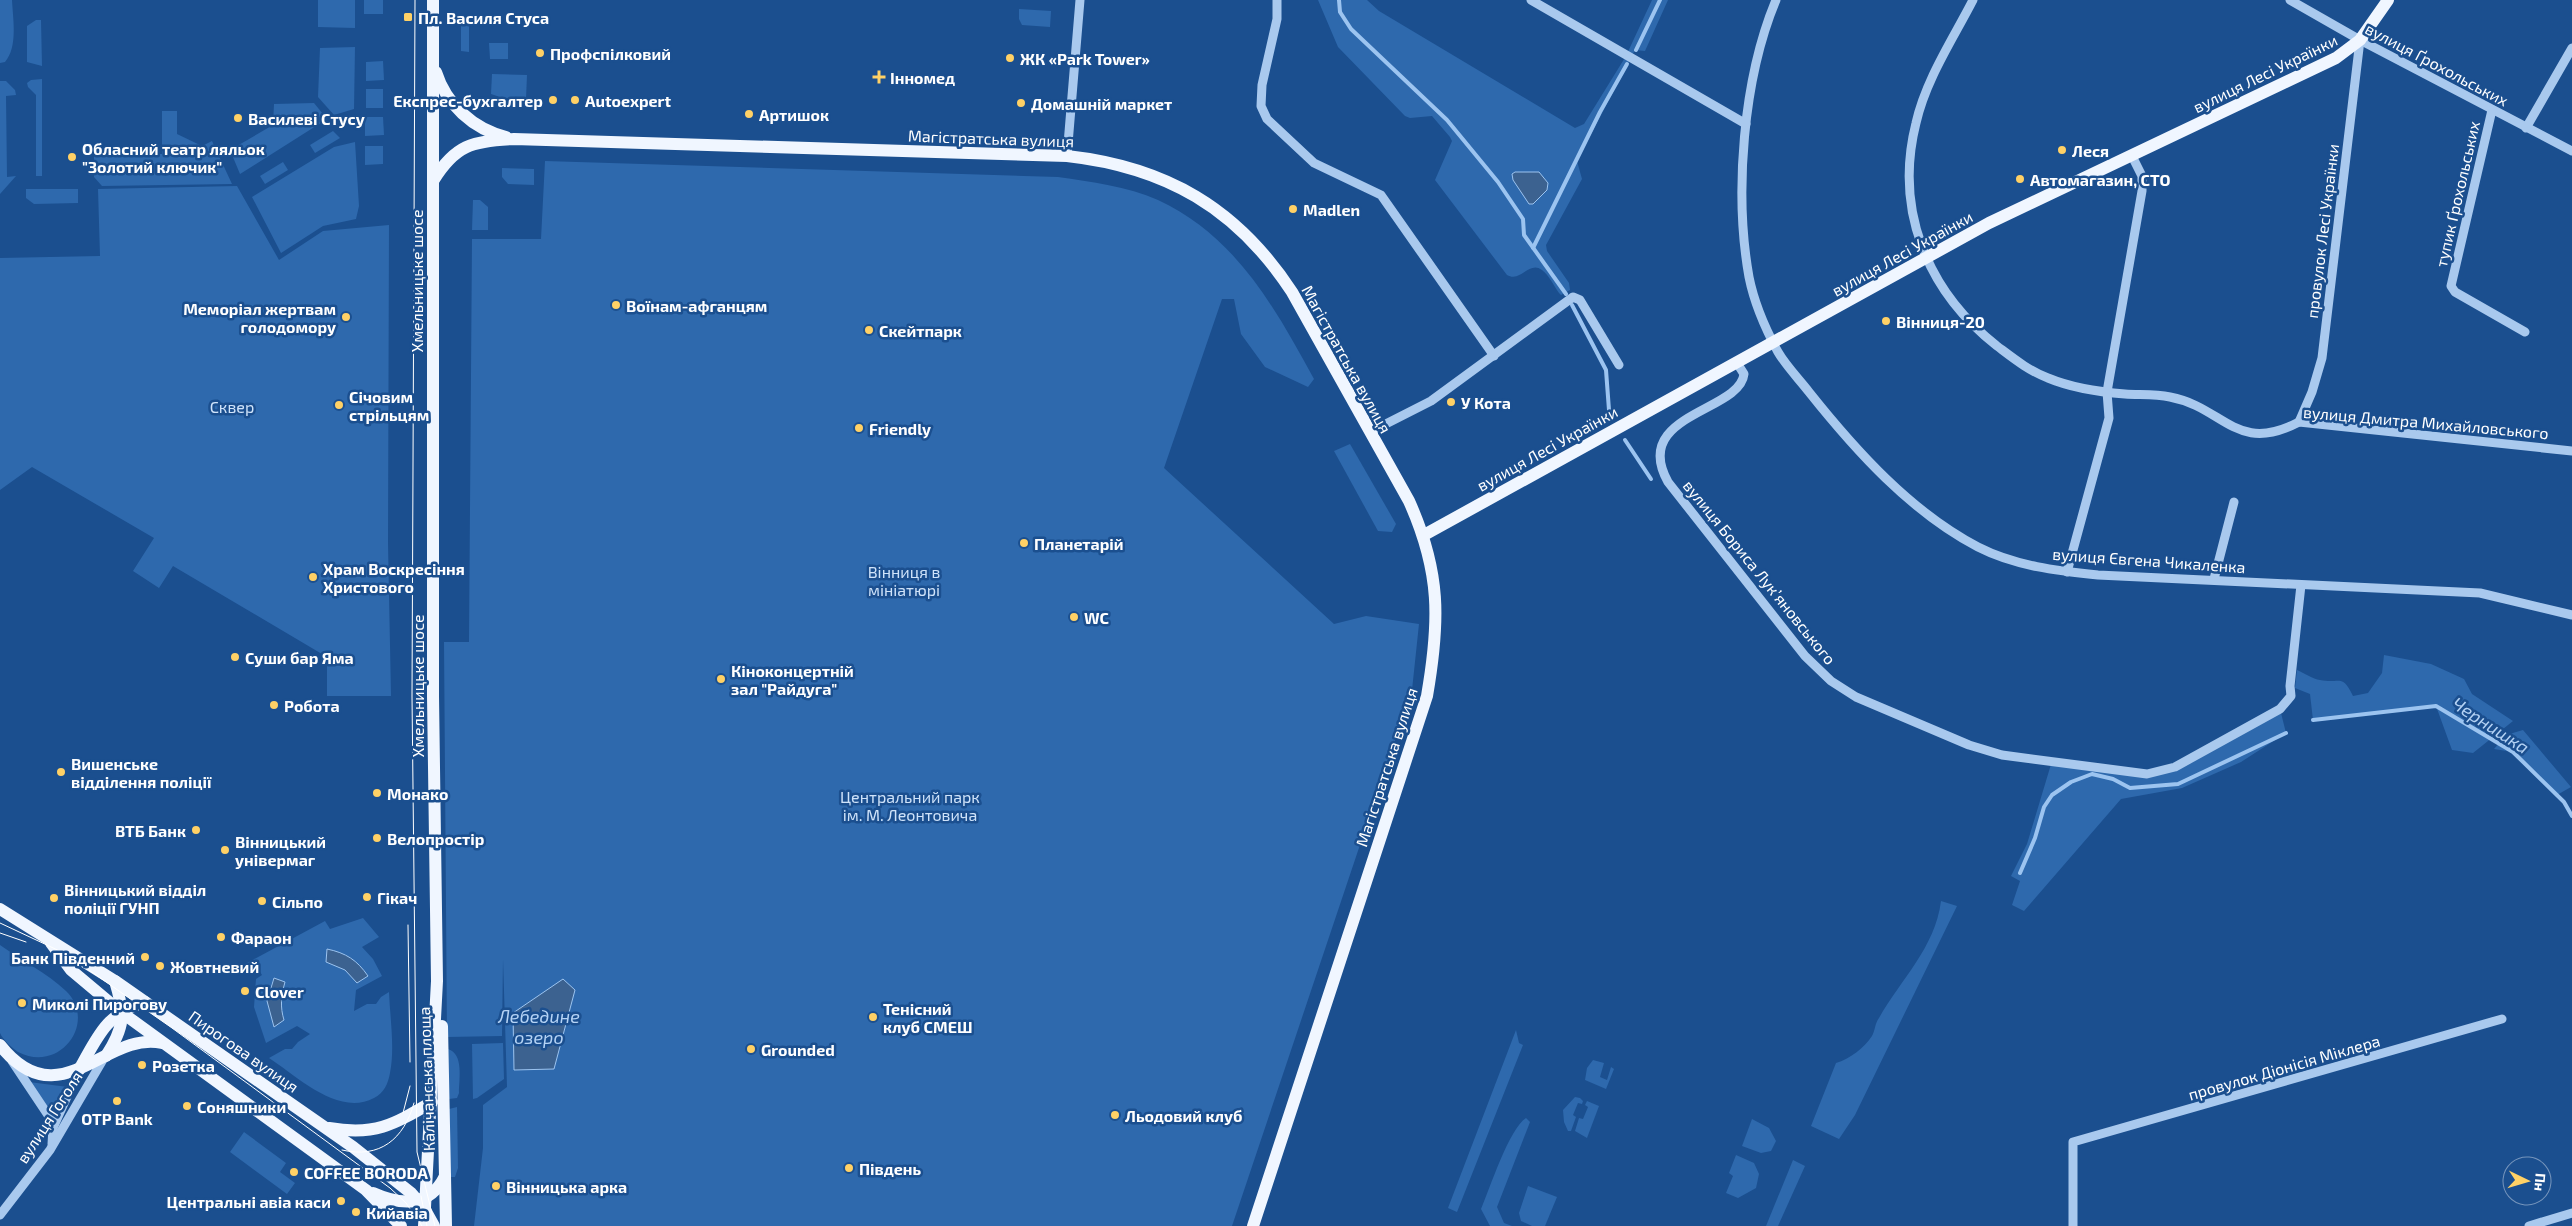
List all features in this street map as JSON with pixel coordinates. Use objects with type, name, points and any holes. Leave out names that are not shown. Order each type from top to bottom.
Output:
[{"type":"main road","name":"Хмельницьке шосе","points":[[432,1102],[437,981],[433,696],[433,0]]},
{"type":"main road","name":"вулиця Лесі Українки","points":[[1424,535],[1774,344],[1989,223],[2326,64],[2346,52],[2360,40],[2388,0]]},
{"type":"main road","points":[[433,62],[446,94],[468,119],[490,132],[514,139]]},
{"type":"main road","points":[[433,181],[446,160],[466,146],[514,139]]},
{"type":"main road","name":"Магістратська вулиця","points":[[514,139],[1067,156],[1115,162],[1157,176],[1205,203],[1242,231],[1270,260],[1292,292],[1409,501],[1424,535],[1432,565],[1437,602],[1436,646],[1427,696],[1253,1226]]},
{"type":"main road","name":"Пирогова вулиця","points":[[0,909],[50,941],[69,950],[325,1127]]},
{"type":"main road","points":[[50,941],[71,970],[120,1012],[366,1190],[401,1226]]},
{"type":"main road","points":[[104,1058],[120,1033],[120,1012],[114,981]]},
{"type":"main road","name":"Калічанська площа","points":[[437,981],[443,1040],[446,1226]]},
{"type":"main road","points":[[102,997],[106,1011],[106,1024]]},
{"type":"main road","points":[[79,1070],[106,1024],[120,1012],[145,1002]]},
{"type":"main road","points":[[0,1046],[10,1059],[28,1070],[39,1073],[65,1073],[79,1070],[139,1042],[150,1040],[162,1043]]},
{"type":"main road","name":"Калічанська площа","points":[[325,1127],[351,1132],[378,1129],[432,1102]]},
{"type":"main road","name":"Калічанська площа","points":[[424,1226],[423,1203],[432,1102]]},
{"type":"main road","points":[[325,1127],[423,1203],[434,1226]]},
{"type":"main road","points":[[366,1190],[396,1201],[423,1203],[436,1191],[445,1176]]},
{"type":"street","points":[[1067,156],[1080,0]]},
{"type":"street","points":[[1277,0],[1277,19],[1262,85],[1261,106],[1267,119],[1314,163],[1381,195],[1494,356]]},
{"type":"street","points":[[1531,0],[1746,124]]},
{"type":"street","name":"вулиця Євгена Чикаленка","points":[[1776,0],[1761,45],[1743,150],[1743,216],[1749,278],[1779,354],[1844,434],[1895,486],[1929,514],[1980,548],[2028,565],[2067,572],[2480,593],[2572,616]]},
{"type":"street","name":"вулиця Дмитра Михайловського","points":[[1973,0],[1928,90],[1912,138],[1909,178],[1910,198],[1920,248],[1956,307],[1986,338],[2012,357],[2047,378],[2107,392],[2157,395],[2183,400],[2234,429],[2248,433],[2275,433],[2298,422],[2572,450]]},
{"type":"street","name":"вулиця Ґрохольських","points":[[2290,0],[2360,40],[2572,151]]},
{"type":"street","name":"провулок Лесі Українки","points":[[2298,422],[2312,392],[2322,358],[2360,40]]},
{"type":"street","points":[[2526,128],[2572,48]]},
{"type":"street","name":"тупик Ґрохольських","points":[[2492,110],[2451,286],[2455,292],[2526,332]]},
{"type":"street","points":[[2067,572],[2107,428],[2107,392],[2142,190],[2142,176],[2132,156]]},
{"type":"street","points":[[1370,432],[1431,401],[1571,298],[1580,300],[1619,364]]},
{"type":"street","name":"вулиця Бориса Лукʼяновського","points":[[1737,363],[1744,374],[1738,387],[1679,424],[1665,438],[1659,456],[1668,482],[1805,656],[1831,681],[1856,697],[1954,740],[2002,754],[2147,774],[2175,767],[2280,709],[2291,696],[2290,686],[2301,584]]},
{"type":"street","points":[[2214,579],[2234,502]]},
{"type":"street","name":"провулок Діонісія Міклера","points":[[2073,1226],[2073,1142],[2502,1019]]},
{"type":"street","name":"вулиця Гоголя","points":[[0,1215],[52,1145],[104,1058]]},
{"type":"street","points":[[10,1059],[50,1118],[53,1128],[52,1145]]},
{"type":"street","name":"вулиця Гоголя","points":[[53,1128],[79,1070]]},
{"type":"street","points":[[2529,1226],[2572,1213]]},
{"type":"green space","points":[[0,0],[12,0],[14,33],[9,56],[5,62],[0,63]]},
{"type":"green space","points":[[318,0],[355,0],[355,28],[318,27]]},
{"type":"green space","points":[[364,0],[383,0],[383,14],[364,14]]},
{"type":"green space","points":[[1318,0],[1367,0],[1379,11],[1575,128],[1584,124],[1626,56],[1652,0],[1668,0],[1645,51],[1635,50],[1577,161],[1582,179],[1546,245],[1547,251],[1569,283],[1570,290],[1561,295],[1547,275],[1537,268],[1529,269],[1517,276],[1507,275],[1435,180],[1452,141],[1450,137],[1432,116],[1410,118],[1405,116],[1338,47]]},
{"type":"green space","points":[[1019,9],[1051,11],[1050,27],[1022,25],[1019,19]]},
{"type":"green space","points":[[461,15],[469,15],[469,52],[461,51]]},
{"type":"green space","points":[[36,20],[41,20],[42,66],[27,62],[27,26]]},
{"type":"green space","points":[[489,43],[508,43],[508,59],[490,59]]},
{"type":"green space","points":[[355,47],[354,109],[334,115],[318,97],[320,48]]},
{"type":"green space","points":[[383,61],[384,80],[366,81],[366,62]]},
{"type":"green space","points":[[492,74],[527,75],[526,99],[503,98],[491,94]]},
{"type":"green space","points":[[42,79],[42,176],[36,176],[36,95],[28,87],[27,83],[31,80]]},
{"type":"green space","points":[[0,81],[6,81],[15,90],[16,95],[6,96],[7,177],[16,176],[0,194]]},
{"type":"green space","points":[[366,89],[383,89],[383,108],[366,108]]},
{"type":"green space","points":[[314,103],[327,119],[240,174],[230,150],[273,125],[274,104]]},
{"type":"green space","points":[[162,111],[177,111],[177,134],[202,146],[212,141],[232,184],[102,186],[94,177],[94,153],[162,154]]},
{"type":"green space","points":[[365,117],[383,117],[384,135],[365,136]]},
{"type":"green space","points":[[333,131],[340,138],[315,153],[310,145]]},
{"type":"green space","points":[[355,142],[359,206],[356,219],[323,226],[281,253],[252,197],[334,147]]},
{"type":"green space","points":[[365,146],[383,146],[383,164],[365,165]]},
{"type":"green space","name":"Центральний парк ім. М. Леонтовича","points":[[545,161],[1058,177],[1109,185],[1134,191],[1158,200],[1185,215],[1210,233],[1251,276],[1268,301],[1314,379],[1308,387],[1265,367],[1241,334],[1234,299],[1222,299],[1164,468],[1334,624],[1366,616],[1419,624],[1412,690],[1232,1226],[474,1226],[483,1148],[483,1105],[507,1087],[503,959],[502,1036],[447,1037],[444,642],[469,642],[472,239],[541,239]]},
{"type":"green space","points":[[283,162],[288,170],[265,184],[260,176]]},
{"type":"green space","points":[[502,168],[534,169],[534,185],[508,184],[502,177]]},
{"type":"green space","name":"Сквер","points":[[237,186],[279,260],[323,231],[389,225],[388,543],[391,696],[327,696],[327,657],[173,566],[159,588],[133,571],[154,538],[32,467],[0,490],[0,258],[100,256],[98,189]]},
{"type":"green space","points":[[26,189],[78,189],[78,203],[34,204],[26,198]]},
{"type":"green space","points":[[473,200],[480,200],[488,207],[488,230],[472,230]]},
{"type":"green space","points":[[1350,444],[1396,524],[1392,532],[1378,531],[1334,451]]},
{"type":"green space","points":[[2384,655],[2431,664],[2464,679],[2472,694],[2513,721],[2473,753],[2452,750],[2436,706],[2313,720],[2310,694],[2295,688],[2297,670],[2317,679],[2343,682],[2353,696],[2368,693],[2382,673]]},
{"type":"green space","points":[[2280,709],[2286,733],[2241,762],[2182,788],[2121,799],[2024,911],[2012,905],[2020,881],[2011,876],[2027,844],[2052,761],[2147,774],[2175,767]]},
{"type":"green space","points":[[2523,730],[2571,787],[2557,795],[2513,752],[2494,749],[2506,735]]},
{"type":"green space","points":[[1941,901],[1957,906],[1855,1115],[1839,1139],[1811,1126],[1836,1063],[1856,1053],[1872,1036],[1878,1020],[1925,948],[1938,918]]},
{"type":"green space","points":[[363,918],[379,937],[362,947],[373,959],[382,976],[356,990],[354,1011],[367,1004],[376,1004],[381,997],[389,992],[392,1043],[389,1077],[385,1088],[380,1094],[360,1102],[346,1102],[318,1092],[269,1058],[285,1049],[292,1049],[298,1042],[310,1034],[297,1026],[266,1043],[254,1007],[256,979],[262,975],[257,967],[247,971],[245,964],[325,921],[330,929]],"holes":[[[274,978],[284,983],[281,1002],[284,1020],[269,990]]]},
{"type":"green space","points":[[0,945],[59,984],[75,1003],[78,1017],[76,1030],[70,1041],[60,1051],[48,1056],[33,1057],[18,1052],[1,1036]]},
{"type":"green space","points":[[1516,1030],[1519,1043],[1523,1045],[1457,1212],[1448,1208]]},
{"type":"green space","points":[[503,1043],[504,1079],[473,1099],[472,1044]]},
{"type":"green space","points":[[448,1049],[453,1052],[459,1061],[460,1074],[457,1098],[449,1099]]},
{"type":"green space","points":[[1593,1060],[1604,1063],[1600,1077],[1607,1080],[1611,1067],[1614,1069],[1606,1089],[1585,1080],[1587,1068]]},
{"type":"green space","points":[[29,1082],[68,1087],[54,1115]]},
{"type":"green space","points":[[1575,1097],[1583,1101],[1582,1104],[1578,1103],[1573,1115],[1576,1117],[1571,1131],[1568,1131],[1564,1122],[1563,1110]]},
{"type":"green space","points":[[1587,1101],[1599,1106],[1587,1138],[1575,1131],[1579,1118],[1583,1119],[1588,1107],[1585,1105]]},
{"type":"green space","points":[[457,1107],[458,1168],[455,1177],[450,1177],[449,1109]]},
{"type":"green space","points":[[1526,1118],[1530,1122],[1497,1207],[1504,1223],[1512,1226],[1490,1226],[1481,1209],[1507,1146],[1513,1134]]},
{"type":"green space","points":[[1752,1119],[1769,1128],[1776,1141],[1771,1151],[1761,1153],[1742,1146]]},
{"type":"green space","points":[[244,1132],[286,1163],[280,1172],[295,1183],[287,1194],[230,1152]]},
{"type":"green space","points":[[1736,1155],[1754,1163],[1759,1174],[1756,1188],[1738,1198],[1726,1193],[1733,1176],[1729,1173]]},
{"type":"green space","points":[[1793,1160],[1805,1166],[1778,1226],[1766,1226]]},
{"type":"green space","points":[[1528,1186],[1557,1197],[1545,1226],[1532,1226],[1521,1221],[1519,1213]]},
{"type":"water","points":[[1515,172],[1539,172],[1548,183],[1547,190],[1533,204],[1529,204],[1513,180],[1512,174]]},
{"type":"water","points":[[327,949],[351,958],[368,976],[357,983],[345,970],[326,962]]},
{"type":"water","points":[[274,978],[285,982],[282,1001],[284,1020],[274,1027],[267,1001]]},
{"type":"water","name":"Лебедине озеро","points":[[563,979],[575,990],[554,1069],[514,1070],[513,1013]]},
{"type":"waterway","points":[[1339,0],[1340,12],[1351,29],[1447,120],[1498,182],[1523,219],[1524,235],[1566,294]]},
{"type":"waterway","points":[[1636,50],[1660,0]]},
{"type":"waterway","points":[[1533,248],[1600,112],[1627,64]]},
{"type":"waterway","name":"Чернишка","points":[[1572,305],[1606,370],[1609,410]]},
{"type":"waterway","name":"Чернишка","points":[[1625,440],[1651,479]]},
{"type":"waterway","name":"Чернишка","points":[[2313,720],[2436,706],[2513,752],[2564,802],[2572,816]]},
{"type":"waterway","name":"Чернишка","points":[[2020,873],[2035,838],[2044,807],[2052,795],[2071,782],[2092,774],[2113,779],[2130,788],[2178,784],[2286,733]]},
{"type":"tram line","points":[[415,0],[412,696],[417,1152],[435,1226]]},
{"type":"tram line","points":[[0,923],[66,954],[172,1028],[390,1188],[406,1203],[422,1226]]},
{"type":"tram line","points":[[408,925],[410,1062]]},
{"type":"tram line","points":[[0,933],[26,942]]},
{"type":"tram line","points":[[403,1113],[410,1086]]},
{"type":"tram line","points":[[342,1150],[368,1152],[379,1149],[397,1136],[404,1127],[414,1103]]},
{"type":"tram line","points":[[421,1196],[427,1226]]},
{"type":"place","name":"Пл. Василя Стуса","points":[[408,17]]},
{"type":"place","name":"Профспілковий","points":[[540,53]]},
{"type":"place","name":"ЖК «Park Tower»","points":[[1010,58]]},
{"type":"place","name":"Інномед","points":[[879,77]]},
{"type":"place","name":"Експрес-бухгалтер","points":[[553,100]]},
{"type":"place","name":"Autoexpert","points":[[575,100]]},
{"type":"place","name":"Домашній маркет","points":[[1021,103]]},
{"type":"place","name":"Артишок","points":[[749,114]]},
{"type":"place","name":"Василеві Стусу","points":[[238,118]]},
{"type":"place","name":"Леся","points":[[2062,150]]},
{"type":"place","name":"Обласний театр ляльок \"Золотий ключик\"","points":[[72,157]]},
{"type":"place","name":"Автомагазин, СТО","points":[[2020,179]]},
{"type":"place","name":"Madlen","points":[[1293,209]]},
{"type":"place","name":"Воїнам-афганцям","points":[[616,305]]},
{"type":"place","name":"Меморіал жертвам голодомору","points":[[346,317]]},
{"type":"place","name":"Вінниця-20","points":[[1886,321]]},
{"type":"place","name":"Скейтпарк","points":[[869,330]]},
{"type":"place","name":"У Кота","points":[[1451,402]]},
{"type":"place","name":"Січовим стрільцям","points":[[339,405]]},
{"type":"place","name":"Friendly","points":[[859,428]]},
{"type":"place","name":"Планетарій","points":[[1024,543]]},
{"type":"place","name":"Храм Воскресіння Христового","points":[[313,577]]},
{"type":"place","name":"WC","points":[[1074,617]]},
{"type":"place","name":"Суши бар Яма","points":[[235,657]]},
{"type":"place","name":"Кіноконцертній зал \"Райдуга\"","points":[[721,679]]},
{"type":"place","name":"Робота","points":[[274,705]]},
{"type":"place","name":"Вишенське відділення поліції","points":[[61,772]]},
{"type":"place","name":"Монако","points":[[377,793]]},
{"type":"place","name":"ВТБ Банк","points":[[196,830]]},
{"type":"place","name":"Велопростір","points":[[377,838]]},
{"type":"place","name":"Вінницький універмаг","points":[[225,850]]},
{"type":"place","name":"Гікач","points":[[367,897]]},
{"type":"place","name":"Вінницький відділ поліції ГУНП","points":[[54,898]]},
{"type":"place","name":"Сільпо","points":[[262,901]]},
{"type":"place","name":"Фараон","points":[[221,937]]},
{"type":"place","name":"Банк Південний","points":[[145,957]]},
{"type":"place","name":"Жовтневий","points":[[160,966]]},
{"type":"place","name":"Clover","points":[[245,991]]},
{"type":"place","name":"Миколі Пирогову","points":[[22,1003]]},
{"type":"place","name":"Тенісний клуб СМЕШ","points":[[873,1017]]},
{"type":"place","name":"Grounded","points":[[751,1049]]},
{"type":"place","name":"Розетка","points":[[142,1065]]},
{"type":"place","name":"OTP Bank","points":[[117,1101]]},
{"type":"place","name":"Соняшники","points":[[187,1106]]},
{"type":"place","name":"Льодовий клуб","points":[[1115,1115]]},
{"type":"place","name":"Південь","points":[[849,1168]]},
{"type":"place","name":"COFFEE BORODA","points":[[294,1172]]},
{"type":"place","name":"Вінницька арка","points":[[496,1186]]},
{"type":"place","name":"Центральні авіа каси","points":[[341,1201]]},
{"type":"place","name":"Кийавіа","points":[[356,1212]]},
{"type":"park label","name":"Вінниця в мініатюрі","points":[[904,580]]}]
